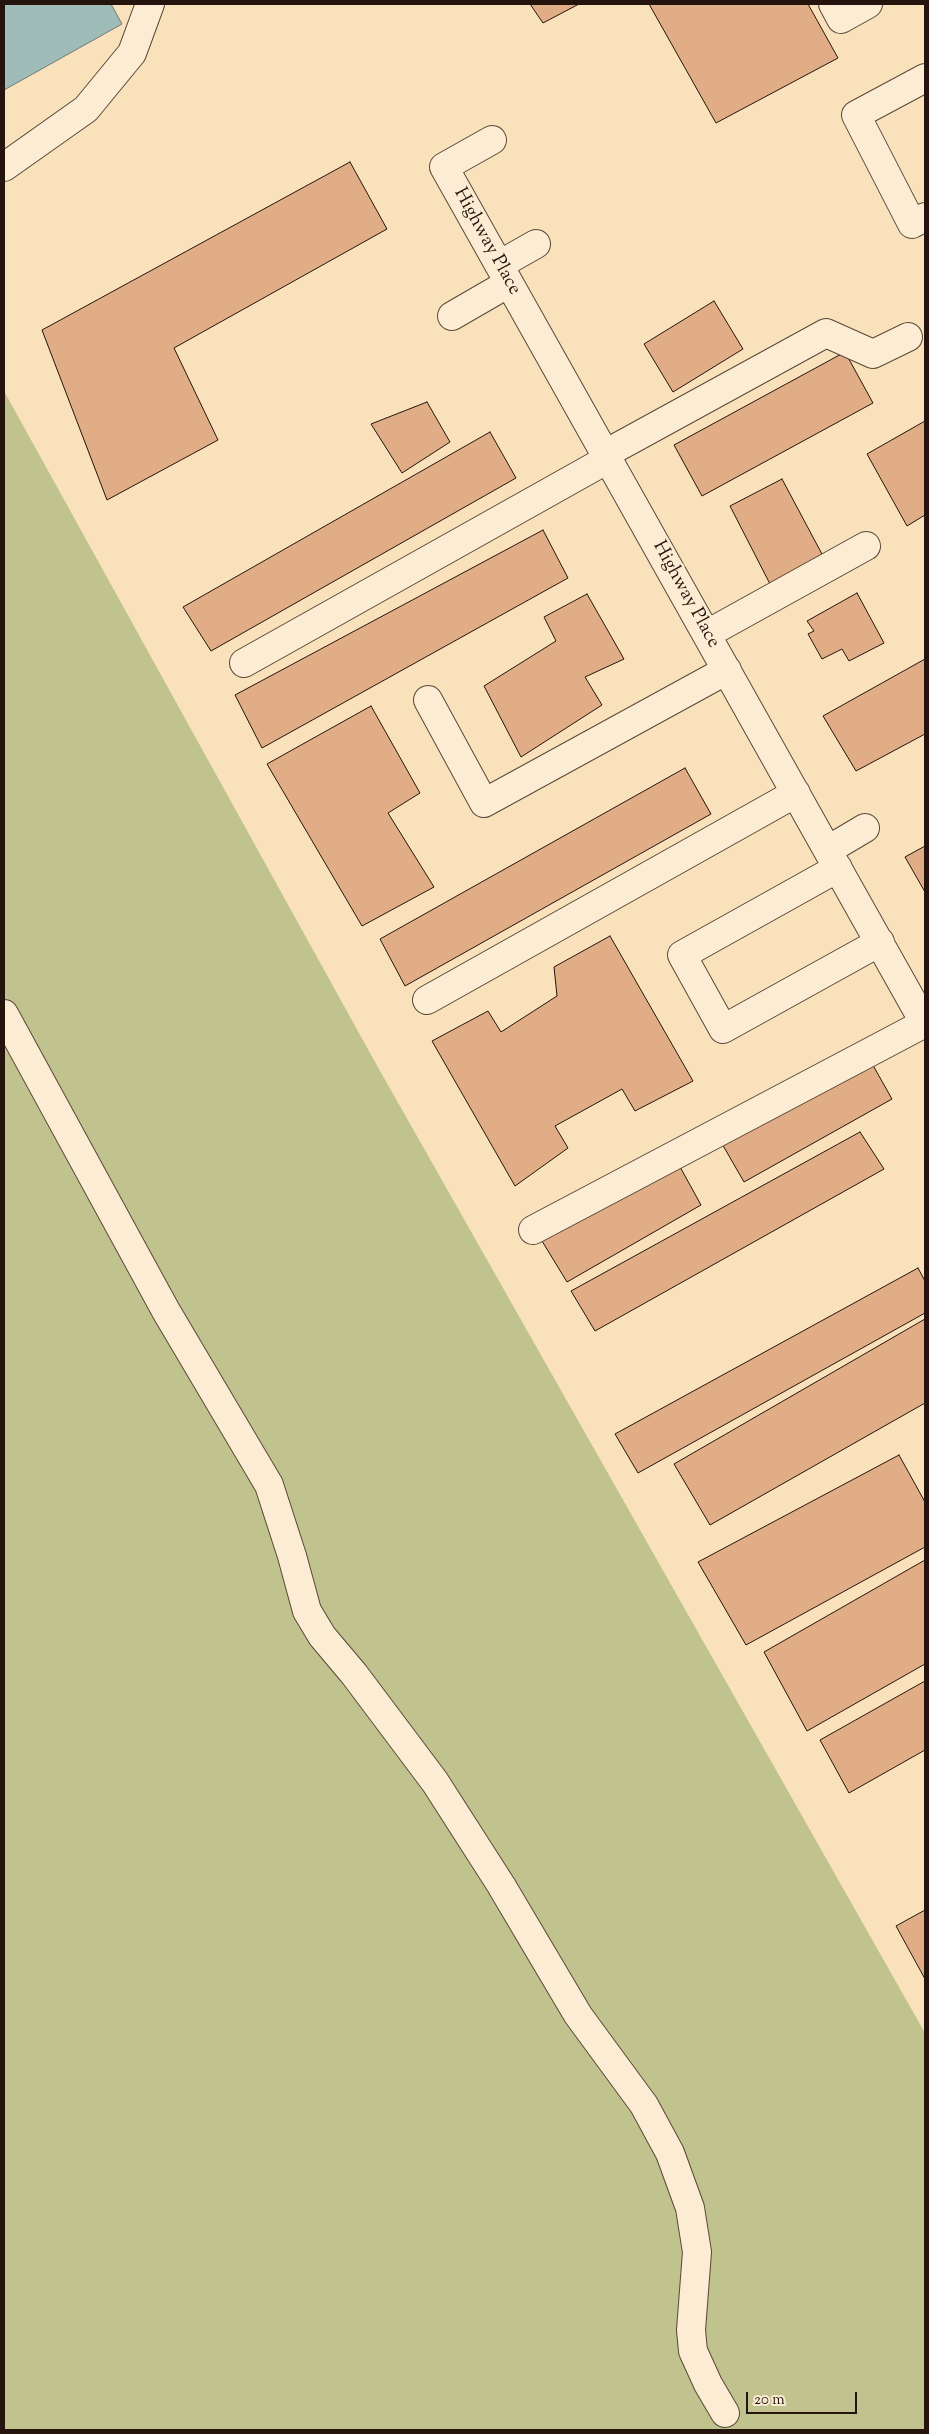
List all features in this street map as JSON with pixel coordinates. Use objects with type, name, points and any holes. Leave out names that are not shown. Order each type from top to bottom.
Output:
[{"type":"street","points":[[4,167],[86,109],[132,54],[150,4]]},
{"type":"street","points":[[833,4],[841,19],[868,4]]},
{"type":"street","points":[[919,220],[856,115],[925,78]]},
{"type":"street","name":"Highway Place","points":[[492,140],[444,167],[925,1023]]},
{"type":"street","points":[[452,316],[504,274],[536,244]]},
{"type":"street","points":[[244,663],[826,333],[873,354],[908,337]]},
{"type":"street","points":[[707,634],[866,546]]},
{"type":"street","points":[[428,700],[484,803],[727,670]]},
{"type":"street","points":[[427,1000],[796,792]]},
{"type":"street","points":[[865,828],[833,859],[682,955],[724,1029],[880,942]]},
{"type":"street","points":[[4,1014],[166,1311],[269,1485],[292,1556],[307,1611],[322,1636],[354,1674],[435,1782],[501,1885],[578,2015],[644,2105],[670,2153],[690,2208],[697,2252],[691,2330],[693,2351],[708,2384],[725,2412]]},
{"type":"street","points":[[533,1230],[925,1023]]},
{"type":"green space","points":[[4,391],[375,1062],[925,2033],[925,2430],[4,2430]]},
{"type":"water","points":[[4,4],[111,4],[122,24],[4,90]]},
{"type":"building","points":[[530,4],[579,4],[543,23]]},
{"type":"building","points":[[649,4],[808,4],[838,58],[716,123]]},
{"type":"building","points":[[350,162],[387,229],[174,348],[218,440],[107,500],[42,330]]},
{"type":"building","points":[[714,301],[743,349],[673,392],[644,344]]},
{"type":"building","points":[[845,352],[873,403],[702,496],[674,445]]},
{"type":"building","points":[[427,402],[450,442],[402,473],[371,424]]},
{"type":"building","points":[[925,421],[925,515],[907,526],[867,454]]},
{"type":"building","points":[[490,432],[516,478],[211,651],[183,607]]},
{"type":"building","points":[[782,479],[823,556],[770,584],[730,506]]},
{"type":"building","points":[[543,530],[568,578],[262,748],[235,695]]},
{"type":"building","points":[[857,593],[884,643],[849,661],[842,649],[822,659],[808,634],[814,631],[807,621]]},
{"type":"building","points":[[587,594],[624,659],[585,677],[602,705],[521,757],[484,686],[556,641],[544,617]]},
{"type":"building","points":[[925,659],[925,734],[856,771],[823,716]]},
{"type":"building","points":[[371,706],[420,793],[388,813],[434,887],[362,926],[267,764]]},
{"type":"building","points":[[685,768],[711,814],[405,986],[380,939]]},
{"type":"building","points":[[925,846],[925,892],[905,857]]},
{"type":"building","points":[[610,936],[693,1081],[635,1111],[622,1089],[555,1126],[568,1148],[515,1186],[432,1041],[488,1011],[501,1032],[557,996],[554,967]]},
{"type":"building","points":[[870,1060],[892,1099],[744,1182],[721,1142]]},
{"type":"building","points":[[860,1132],[884,1169],[595,1331],[571,1291]]},
{"type":"building","points":[[679,1165],[701,1205],[567,1282],[542,1241]]},
{"type":"building","points":[[918,1268],[925,1281],[925,1313],[638,1473],[615,1434]]},
{"type":"building","points":[[925,1319],[925,1403],[710,1525],[674,1464]]},
{"type":"building","points":[[899,1455],[925,1502],[925,1547],[746,1645],[698,1562]]},
{"type":"building","points":[[925,1560],[925,1664],[807,1731],[764,1652]]},
{"type":"building","points":[[925,1681],[925,1750],[849,1793],[820,1740]]},
{"type":"building","points":[[925,1910],[925,1979],[896,1926]]}]
